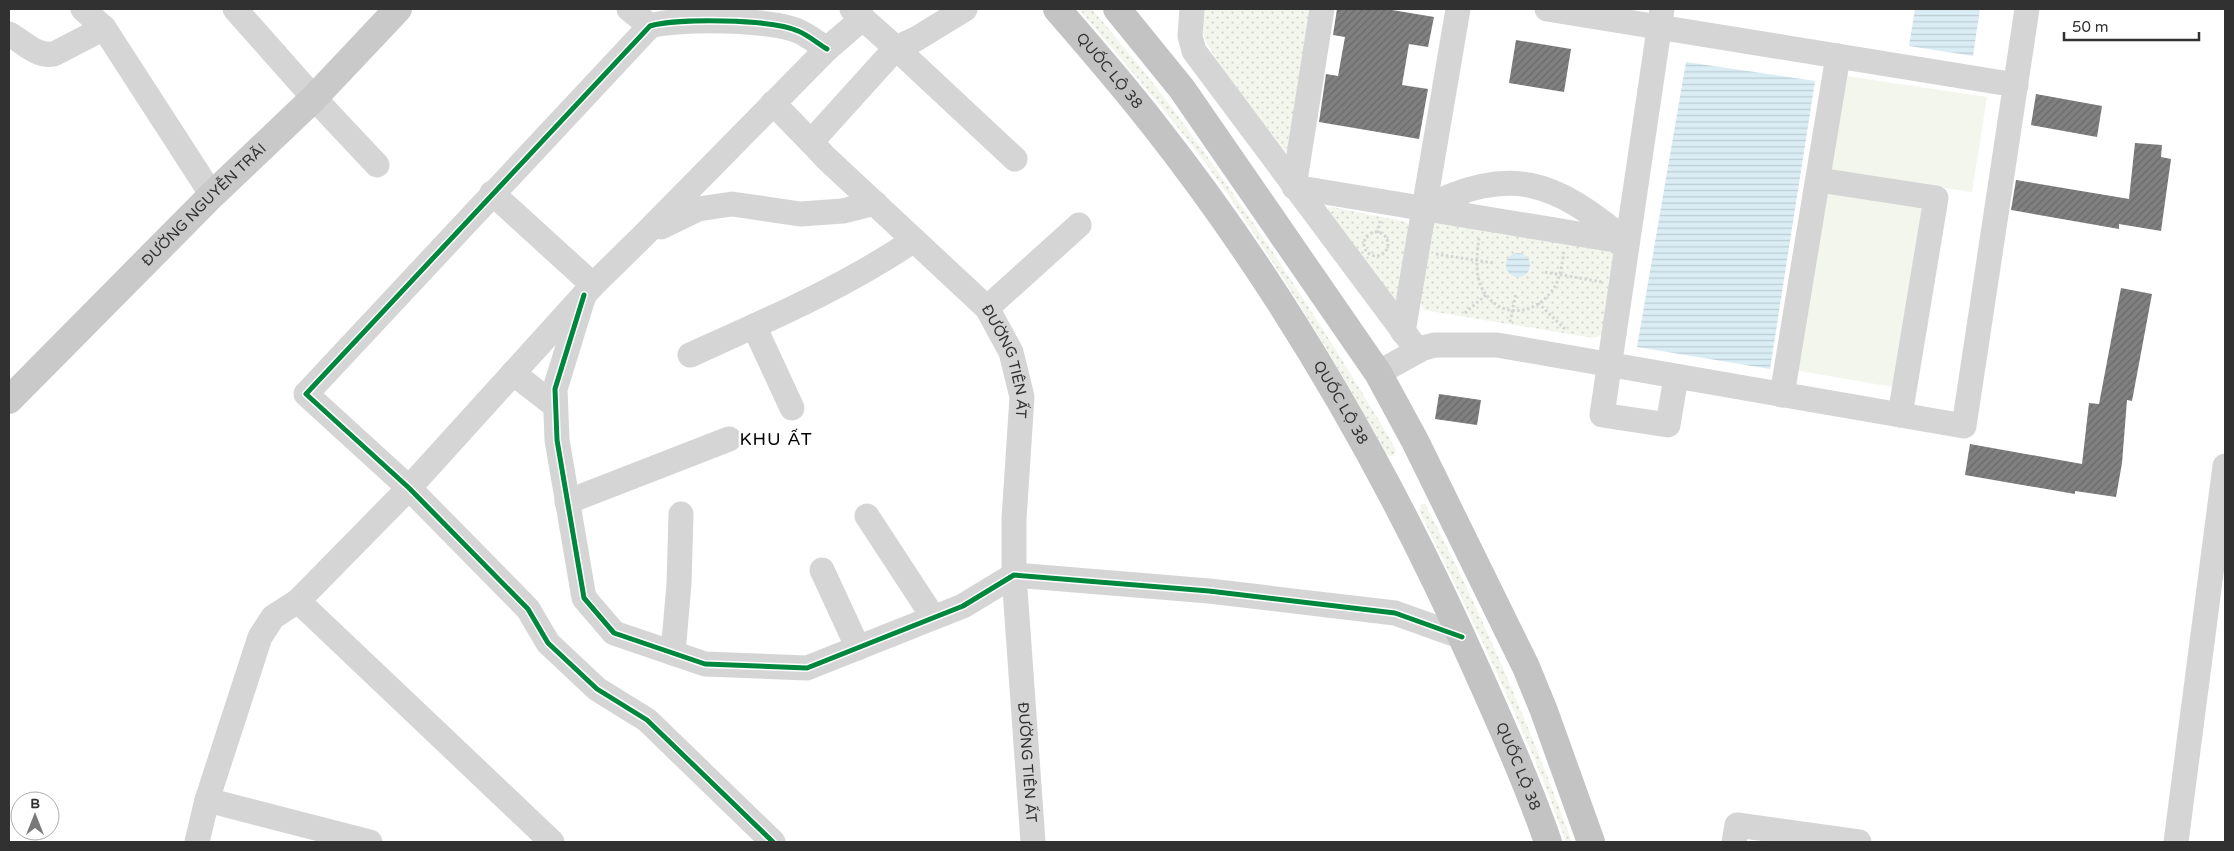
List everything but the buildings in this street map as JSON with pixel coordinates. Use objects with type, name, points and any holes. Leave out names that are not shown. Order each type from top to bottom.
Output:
[{"type":"highway","name":"QUỐC LỘ 38","points":[[1057,9],[1154,124],[1212,203],[1300,334],[1341,401],[1426,561],[1462,637],[1520,769],[1548,842]]},
{"type":"highway","points":[[1117,9],[1182,89],[1378,373],[1526,666],[1591,842]]},
{"type":"highway","points":[[1389,489],[1428,470]]},
{"type":"main road","name":"ĐƯỜNG NGUYỄN TRÃI","points":[[9,400],[212,195],[314,98],[398,9]]},
{"type":"street","points":[[83,9],[104,28],[212,195]]},
{"type":"street","points":[[235,9],[377,165]]},
{"type":"street","points":[[629,9],[650,26]]},
{"type":"street","points":[[811,142],[896,48],[916,39],[965,9]]},
{"type":"street","points":[[1192,9],[1190,36],[1194,51],[1418,351]]},
{"type":"street","points":[[1294,187],[1322,9]]},
{"type":"street","points":[[1403,332],[1458,9]]},
{"type":"street","points":[[1547,9],[1660,18],[1838,56],[2016,85]]},
{"type":"street","points":[[1378,373],[1418,351],[1435,345],[1497,345],[1609,366],[1964,426],[2027,9]]},
{"type":"street","points":[[197,842],[208,800],[260,637],[273,617],[298,601],[409,488],[588,290],[644,236],[827,49],[858,13],[1015,159]]},
{"type":"street","points":[[1660,18],[1602,415],[1668,425],[1676,377]]},
{"type":"street","points":[[773,842],[647,720],[597,690],[548,643],[528,609],[409,488],[306,394],[650,26],[662,22],[685,20],[762,24],[797,30],[827,49]]},
{"type":"street","points":[[9,34],[37,52],[48,55],[54,54],[104,28]]},
{"type":"street","points":[[1782,395],[1838,56]]},
{"type":"street","name":"ĐƯỜNG TIÊN ẤT","points":[[773,103],[874,203],[986,308],[1011,352],[1022,397],[1014,520],[1014,576],[1033,842]]},
{"type":"street","points":[[1819,180],[1936,198],[1900,415]]},
{"type":"street","points":[[1424,208],[1450,195],[1469,189],[1490,185],[1527,184],[1548,189],[1568,199],[1627,242]]},
{"type":"street","points":[[1294,187],[1627,242]]},
{"type":"street","points":[[492,193],[588,290]]},
{"type":"street","points":[[644,236],[698,209],[732,204],[800,214],[843,211],[874,203]]},
{"type":"street","points":[[986,308],[1079,225]]},
{"type":"street","points":[[690,355],[754,326],[879,264],[914,240]]},
{"type":"street","points":[[588,290],[555,389],[554,405],[557,440],[584,598],[614,633],[705,664],[808,668],[963,606],[1014,576],[1209,591],[1396,613],[1462,637]]},
{"type":"street","points":[[754,326],[792,408]]},
{"type":"street","points":[[513,373],[554,405]]},
{"type":"street","points":[[567,502],[729,439]]},
{"type":"street","points":[[2176,842],[2225,466]]},
{"type":"street","points":[[673,652],[679,584],[681,514]]},
{"type":"street","points":[[867,516],[934,617]]},
{"type":"street","points":[[822,570],[858,648]]},
{"type":"street","points":[[298,601],[552,842]]},
{"type":"street","points":[[208,800],[370,842]]},
{"type":"street","points":[[1734,842],[1736,825],[1859,842]]},
{"type":"path","points":[[1378,233],[1381,219]]},
{"type":"path","points":[[1378,233],[1386,238],[1387,246],[1381,254],[1373,256],[1366,252],[1364,240],[1369,234],[1378,233]]},
{"type":"path","points":[[1480,236],[1477,272],[1481,285],[1498,307],[1512,311],[1528,310],[1552,291],[1559,274],[1565,243]]},
{"type":"path","points":[[1430,253],[1493,263]]},
{"type":"path","points":[[1546,272],[1608,283]]},
{"type":"path","points":[[1510,322],[1516,293]]},
{"type":"path","points":[[1465,313],[1487,294]]},
{"type":"path","points":[[1538,303],[1565,329]]},
{"type":"shaded area","points":[[1079,9],[1092,9],[1164,97],[1194,138],[1281,264],[1363,393],[1396,451],[1393,456],[1387,455],[1351,390],[1294,295],[1233,202],[1159,104]]},
{"type":"shaded area","points":[[1203,9],[1313,9],[1289,156],[1219,64],[1205,40],[1202,25]]},
{"type":"shaded area","points":[[1915,9],[1980,9],[1973,56],[1909,46]]},
{"type":"shaded area","points":[[1686,62],[1815,81],[1770,369],[1637,347]]},
{"type":"shaded area","points":[[1846,76],[1987,97],[1972,192],[1831,171]]},
{"type":"shaded area","points":[[1823,190],[1922,206],[1893,387],[1794,370]]},
{"type":"shaded area","points":[[1332,207],[1407,222],[1409,227],[1396,299],[1393,299],[1329,212],[1328,208]]},
{"type":"shaded area","points":[[1434,221],[1618,250],[1605,334],[1593,338],[1424,310],[1419,300]]},
{"type":"shaded area","points":[[1518,253],[1527,256],[1530,265],[1527,274],[1518,277],[1509,274],[1506,265],[1509,256]]},
{"type":"shaded area","points":[[1421,504],[1425,504],[1446,545],[1504,671],[1572,842],[1566,842],[1534,757],[1516,716],[1419,510]]},
{"type":"cycle path","points":[[773,842],[647,720],[597,689],[548,643],[528,609],[409,488],[306,394],[650,26],[663,23],[702,21],[768,24],[798,31],[827,49]]},
{"type":"cycle path","points":[[584,295],[555,389],[557,440],[584,598],[614,633],[705,664],[807,668],[963,606],[1014,575],[1209,591],[1395,613],[1462,637]]},
{"type":"district","name":"KHU ẤT","points":[[776,439]]}]
